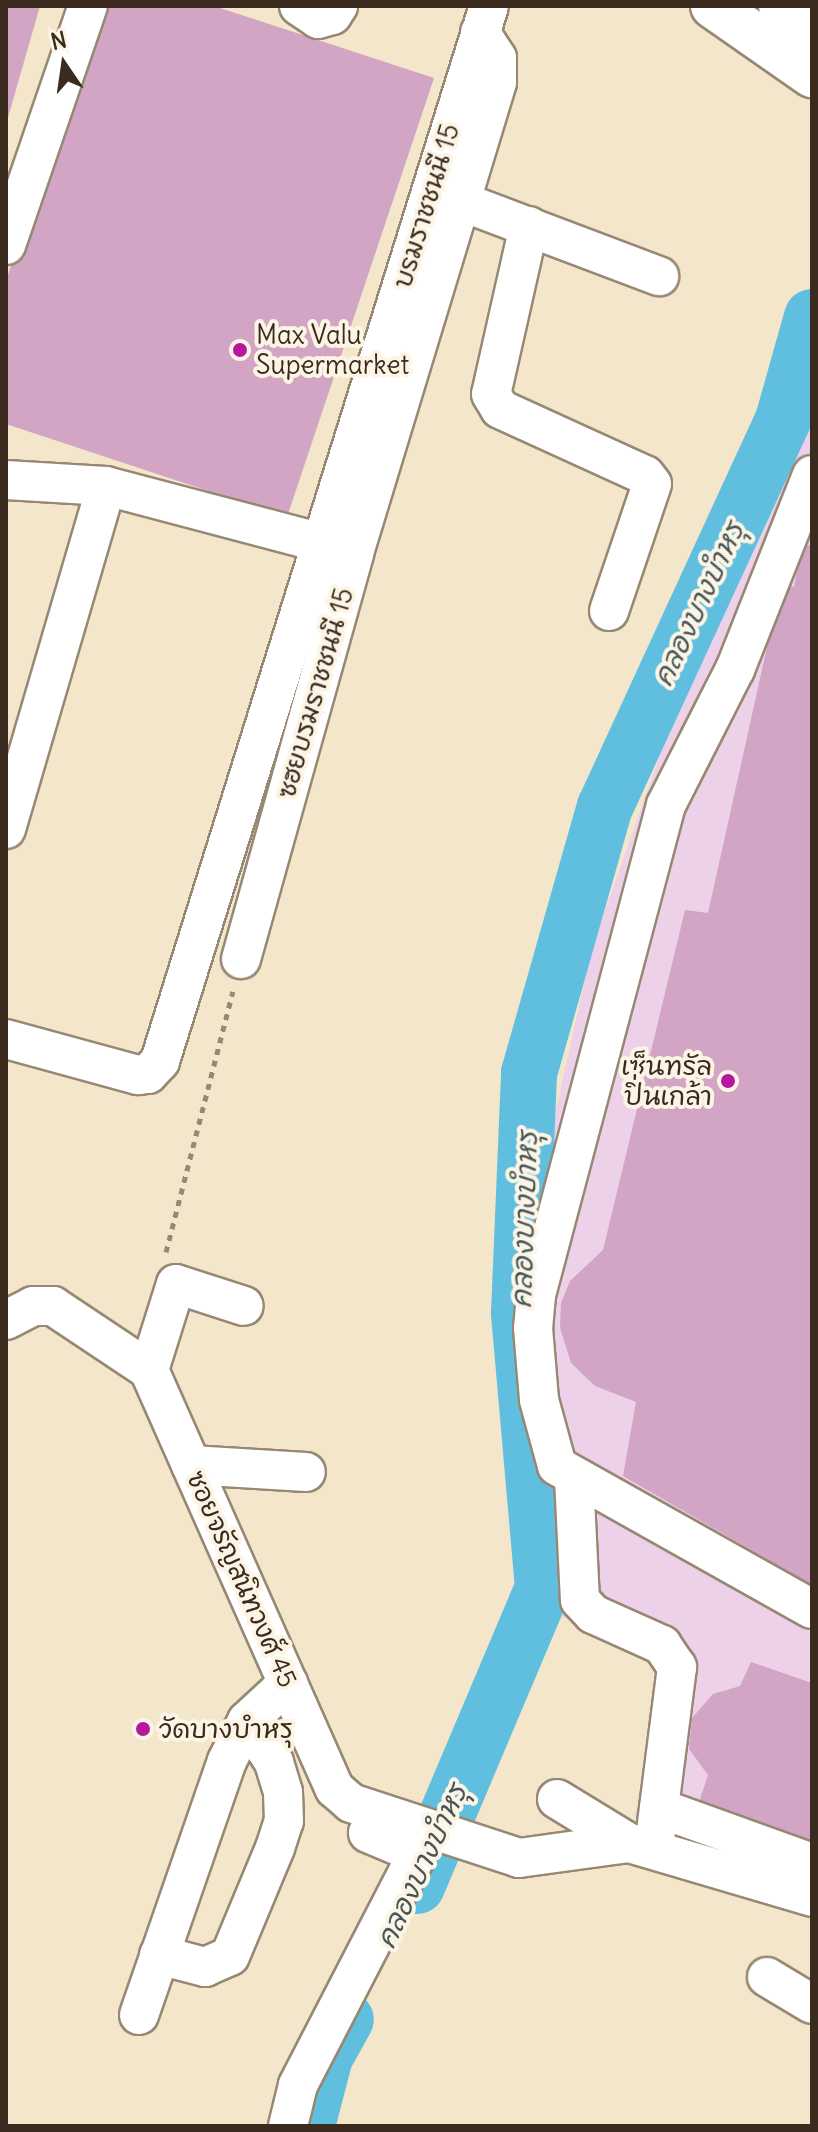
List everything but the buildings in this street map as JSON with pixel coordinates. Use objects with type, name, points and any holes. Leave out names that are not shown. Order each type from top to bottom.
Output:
[{"type":"main road","points":[[713,6],[812,75]]},
{"type":"main road","points":[[781,6],[812,27]]},
{"type":"street","points":[[6,245],[88,6]]},
{"type":"street","points":[[299,6],[318,19],[332,15],[338,6]]},
{"type":"street","name":"ซฮยบรมราชชนนี 15","points":[[241,959],[499,71],[484,22]]},
{"type":"street","name":"บรมราชชนนี 15","points":[[6,1039],[138,1075],[148,1074],[160,1061],[484,22]]},
{"type":"street","points":[[457,211],[659,276]]},
{"type":"street","points":[[535,236],[491,394],[500,409],[645,475],[652,484],[609,611]]},
{"type":"street","points":[[812,475],[735,669],[666,805],[536,1295],[534,1342],[549,1450],[557,1466],[812,1609]]},
{"type":"street","points":[[6,480],[106,486],[322,543]]},
{"type":"street","points":[[6,829],[106,486]]},
{"type":"street","points":[[6,1320],[33,1306],[53,1306],[149,1370],[176,1284],[244,1306]]},
{"type":"street","name":"ซอยจรัญสนิทวงศ์ 45","points":[[149,1370],[288,1683],[347,1800],[346,1815],[367,1833],[413,1852],[415,1858],[298,2085],[288,2126]]},
{"type":"street","points":[[191,1465],[306,1472]]},
{"type":"street","points":[[574,1478],[580,1600],[593,1614],[662,1645],[677,1667],[659,1808],[642,1845]]},
{"type":"street","points":[[139,2015],[227,1761],[247,1721],[288,1683]]},
{"type":"street","points":[[159,1955],[205,1967],[230,1956],[275,1848],[284,1821],[283,1792],[274,1762],[247,1721]]},
{"type":"street","points":[[557,1799],[642,1845],[812,1897]]},
{"type":"street","points":[[347,1800],[487,1850],[519,1858],[642,1845]]},
{"type":"street","points":[[659,1808],[812,1863]]},
{"type":"street","points":[[767,1977],[812,2004]]},
{"type":"path","points":[[164,1258],[241,959]]},
{"type":"shaded area","points":[[812,412],[812,1874],[634,1816],[689,1677],[557,1614],[543,1468],[543,1168],[592,948],[690,670]]},
{"type":"waterway","name":"คลองบางบำหรุ","points":[[417,1886],[543,1588],[519,1313],[529,1073],[605,807],[783,420],[812,317]]},
{"type":"waterway","name":"คลองบางบำหรุ","points":[[307,2126],[325,2057],[346,2019]]},
{"type":"place","name":"Max Valu Supermarket","points":[[240,350]]},
{"type":"place","name":"เซ็นทรัล ปิ่นเกล้า","points":[[728,1081]]},
{"type":"place","name":"วัดบางบำหรุ","points":[[143,1729]]}]
